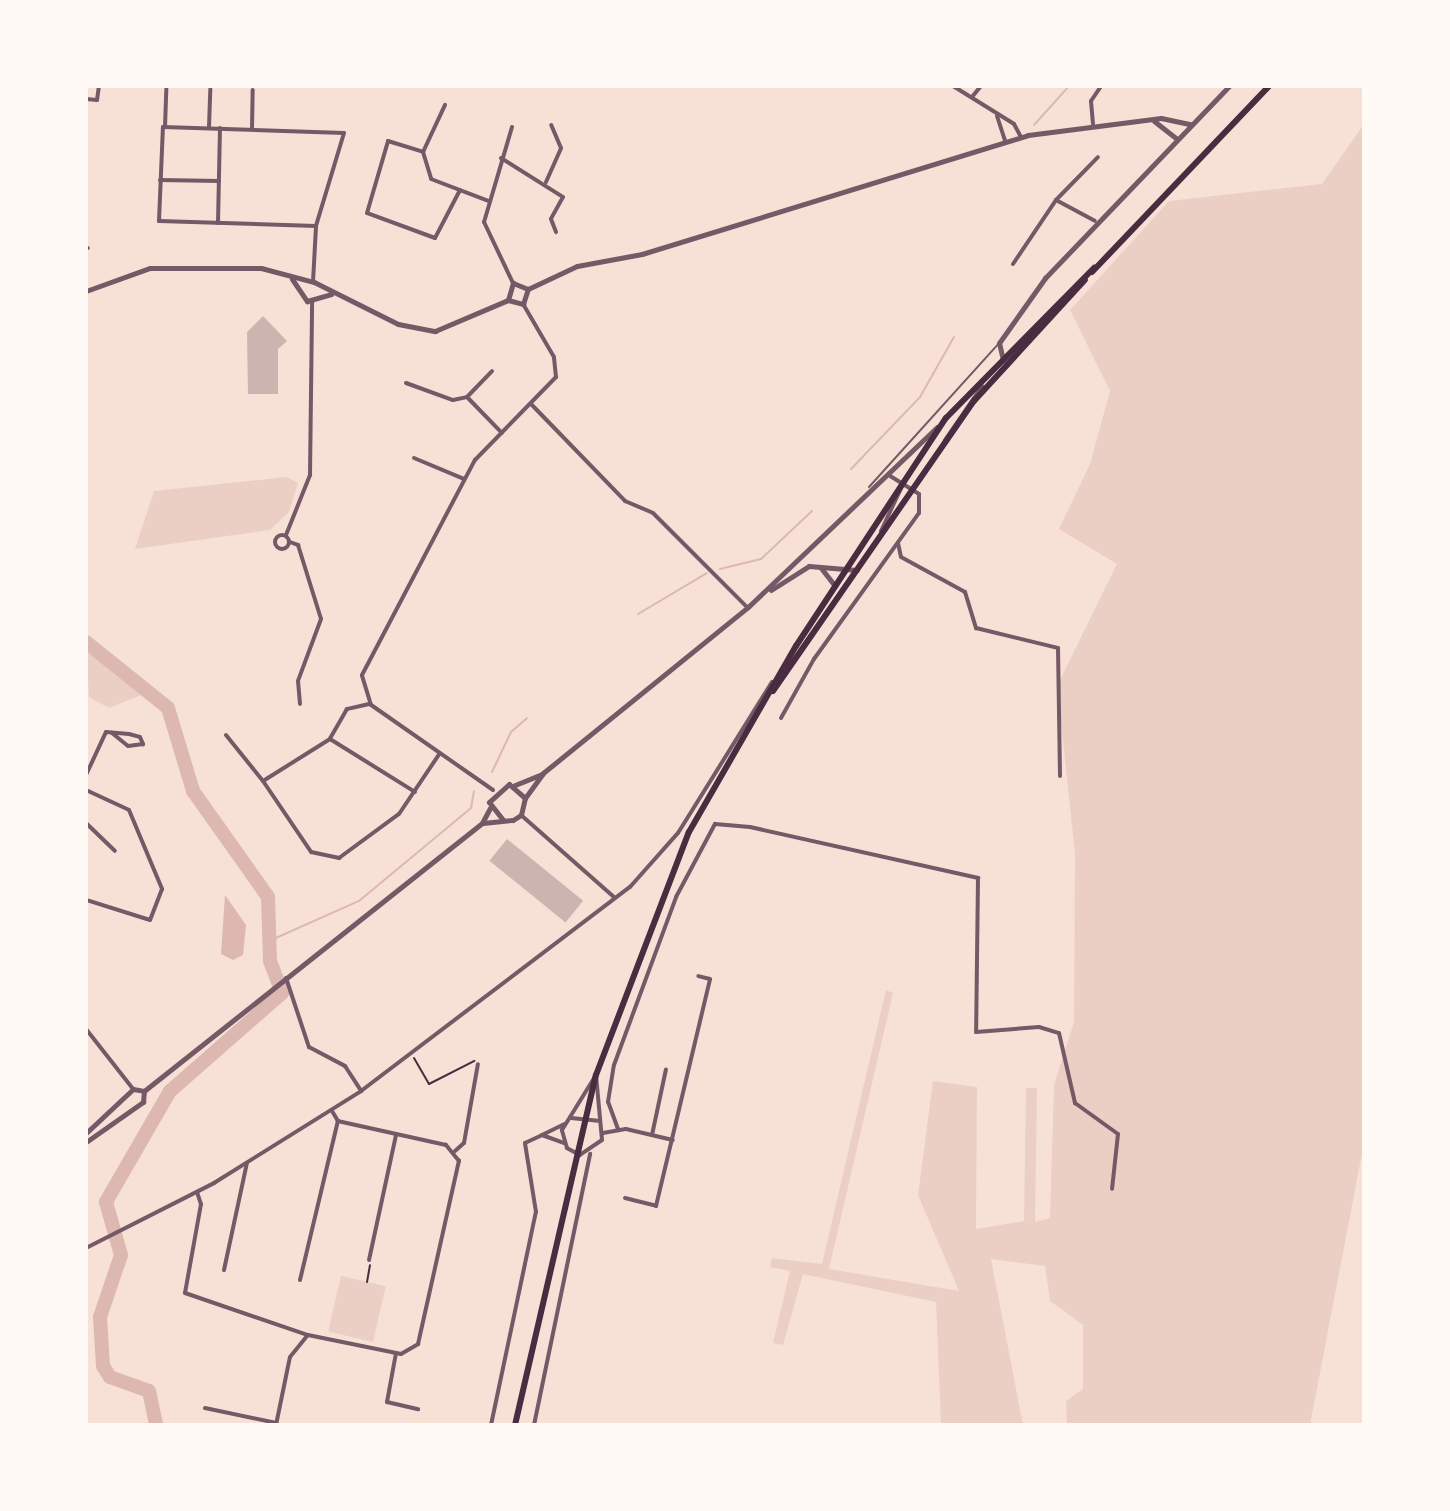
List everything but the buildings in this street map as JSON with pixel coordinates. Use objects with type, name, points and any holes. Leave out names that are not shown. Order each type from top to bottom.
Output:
[{"type":"main road","points":[[515,1425],[575,1154],[596,1075],[672,869],[758,710],[844,571],[946,418],[1005,352],[1094,268],[1269,86]]},
{"type":"main road","points":[[758,710],[860,569],[945,441],[1094,268]]},
{"type":"street","points":[[86,99],[97,100],[99,86]]},
{"type":"street","points":[[953,86],[996,114],[1021,137]]},
{"type":"street","points":[[972,97],[981,86]]},
{"type":"street","points":[[1093,124],[1091,101],[1101,86]]},
{"type":"street","points":[[945,441],[1005,352],[999,343],[1095,221],[1229,86]]},
{"type":"street","points":[[166,89],[159,221],[316,226]]},
{"type":"street","points":[[209,127],[210,89]]},
{"type":"street","points":[[252,129],[253,90]]},
{"type":"street","points":[[445,105],[423,152],[431,179],[489,201]]},
{"type":"street","points":[[996,114],[1005,141]]},
{"type":"street","points":[[543,773],[493,790],[369,704],[363,673],[464,479],[502,433],[532,405],[558,369],[523,304],[528,289],[577,266],[642,254],[1021,137],[1093,124],[1177,117],[1190,124]]},
{"type":"street","points":[[1149,120],[1176,138]]},
{"type":"street","points":[[546,182],[561,148],[551,125]]},
{"type":"street","points":[[165,127],[347,136],[316,226],[310,282],[301,292]]},
{"type":"street","points":[[512,127],[489,201],[485,232],[513,283],[528,289]]},
{"type":"street","points":[[218,223],[220,128]]},
{"type":"street","points":[[423,152],[394,141],[384,146],[366,207],[372,218],[435,238],[460,190]]},
{"type":"street","points":[[1013,264],[1056,200],[1098,157]]},
{"type":"street","points":[[501,158],[546,182],[563,197],[551,219],[556,232]]},
{"type":"street","points":[[160,180],[219,181]]},
{"type":"street","points":[[1056,200],[1095,221]]},
{"type":"street","points":[[86,291],[150,268],[246,266],[310,282],[421,331],[453,327],[508,300],[523,304]]},
{"type":"street","points":[[289,275],[312,302]]},
{"type":"street","points":[[508,300],[513,283]]},
{"type":"street","points":[[320,288],[320,295]]},
{"type":"street","points":[[290,542],[284,549],[275,545],[286,535],[310,475],[312,302],[320,295],[336,294]]},
{"type":"street","points":[[406,383],[453,400],[467,397],[492,371]]},
{"type":"street","points":[[467,397],[502,433]]},
{"type":"street","points":[[532,405],[625,501],[653,513],[748,607]]},
{"type":"street","points":[[521,815],[525,798],[543,773],[757,600],[890,476],[946,418]]},
{"type":"street","points":[[912,489],[910,477],[939,428]]},
{"type":"street","points":[[414,458],[464,479]]},
{"type":"street","points":[[781,718],[922,503],[912,489],[890,476]]},
{"type":"street","points":[[871,551],[906,490],[902,483]]},
{"type":"street","points":[[286,535],[290,542],[298,545],[321,615],[298,681],[300,704]]},
{"type":"street","points":[[898,543],[901,557],[965,592],[976,628],[1058,648],[1060,776]]},
{"type":"street","points":[[757,600],[817,565],[844,571],[860,569]]},
{"type":"street","points":[[817,565],[835,586]]},
{"type":"street","points":[[86,1248],[197,1192],[361,1091],[615,898],[655,862],[787,660]]},
{"type":"street","points":[[263,781],[330,739],[347,709],[369,704]]},
{"type":"street","points":[[86,775],[103,734],[112,733],[140,737],[143,744],[136,749],[112,733]]},
{"type":"street","points":[[226,735],[263,781],[311,852],[335,859],[399,814],[440,753]]},
{"type":"street","points":[[330,739],[415,792]]},
{"type":"street","points":[[515,785],[525,798]]},
{"type":"street","points":[[86,790],[129,810],[162,889],[150,920],[86,900]]},
{"type":"street","points":[[86,1142],[137,1103],[144,1091],[482,823],[490,808],[493,790]]},
{"type":"street","points":[[490,808],[503,820]]},
{"type":"street","points":[[521,815],[615,898]]},
{"type":"street","points":[[482,823],[521,815]]},
{"type":"street","points":[[86,823],[115,851]]},
{"type":"street","points":[[618,1129],[608,1102],[614,1065],[676,897],[715,824],[750,827],[978,878],[976,1032],[1039,1027],[1059,1033],[1075,1103],[1118,1134],[1112,1189]]},
{"type":"street","points":[[625,1198],[656,1206],[710,979],[698,976]]},
{"type":"street","points":[[284,980],[309,1047],[345,1066],[361,1091]]},
{"type":"street","points":[[86,1029],[137,1103]]},
{"type":"street","points":[[455,1151],[464,1143],[478,1064]]},
{"type":"street","points":[[652,1135],[666,1069]]},
{"type":"street","points":[[596,1075],[598,1121],[603,1133]]},
{"type":"street","points":[[564,1143],[567,1122],[596,1075]]},
{"type":"street","points":[[86,1133],[132,1092],[144,1091]]},
{"type":"street","points":[[300,1280],[338,1121],[332,1110]]},
{"type":"street","points":[[491,1425],[536,1212],[525,1143],[586,1115],[598,1121]]},
{"type":"street","points":[[338,1121],[455,1151]]},
{"type":"street","points":[[534,1425],[590,1154],[603,1133],[618,1129],[673,1140]]},
{"type":"street","points":[[369,1260],[396,1135]]},
{"type":"street","points":[[542,1135],[564,1143],[575,1154],[590,1154]]},
{"type":"street","points":[[197,1192],[201,1204],[185,1293],[308,1335],[396,1353],[418,1344],[459,1161],[455,1151]]},
{"type":"street","points":[[224,1270],[247,1163]]},
{"type":"street","points":[[205,1408],[276,1424],[290,1357],[308,1335]]},
{"type":"street","points":[[396,1353],[387,1402],[418,1409]]},
{"type":"lane","points":[[865,500],[872,482],[999,343]]},
{"type":"path","points":[[412,1055],[429,1084],[467,1061],[478,1064]]},
{"type":"path","points":[[367,1282],[369,1260]]},
{"type":"shaded area","points":[[1364,124],[1364,1143],[1310,1425],[1067,1425],[1066,1401],[1083,1389],[1083,1325],[1050,1301],[1045,1266],[991,1259],[1023,1425],[941,1425],[936,1302],[803,1274],[783,1345],[773,1343],[790,1271],[770,1267],[772,1258],[822,1264],[886,990],[893,993],[829,1269],[959,1291],[918,1195],[933,1081],[977,1087],[976,1229],[1024,1221],[1026,1088],[1037,1088],[1035,1222],[1050,1218],[1054,1085],[1074,1022],[1075,853],[1057,686],[1117,564],[1059,529],[1090,464],[1110,391],[1070,310],[1169,201],[1322,184]]},
{"type":"shaded area","points":[[287,477],[298,483],[289,512],[270,530],[135,549],[154,491]]},
{"type":"shaded area","points":[[86,651],[146,693],[109,708],[89,697]]},
{"type":"shaded area","points":[[225,895],[246,925],[243,955],[233,960],[221,954]]},
{"type":"shaded area","points":[[341,1276],[386,1286],[373,1342],[328,1332]]},
{"type":"waterway","points":[[1034,125],[1069,86]]},
{"type":"waterway","points":[[851,469],[920,397],[954,337]]},
{"type":"waterway","points":[[720,569],[761,559],[812,511]]},
{"type":"waterway","points":[[638,614],[707,573]]},
{"type":"waterway","points":[[86,642],[168,708],[193,791],[268,897],[270,961],[282,993],[170,1091],[106,1202],[121,1255],[100,1317],[103,1366],[110,1377],[149,1391],[156,1425]]},
{"type":"waterway","points":[[492,772],[511,732],[527,718]]},
{"type":"waterway","points":[[269,941],[359,901],[471,808],[474,791]]}]
